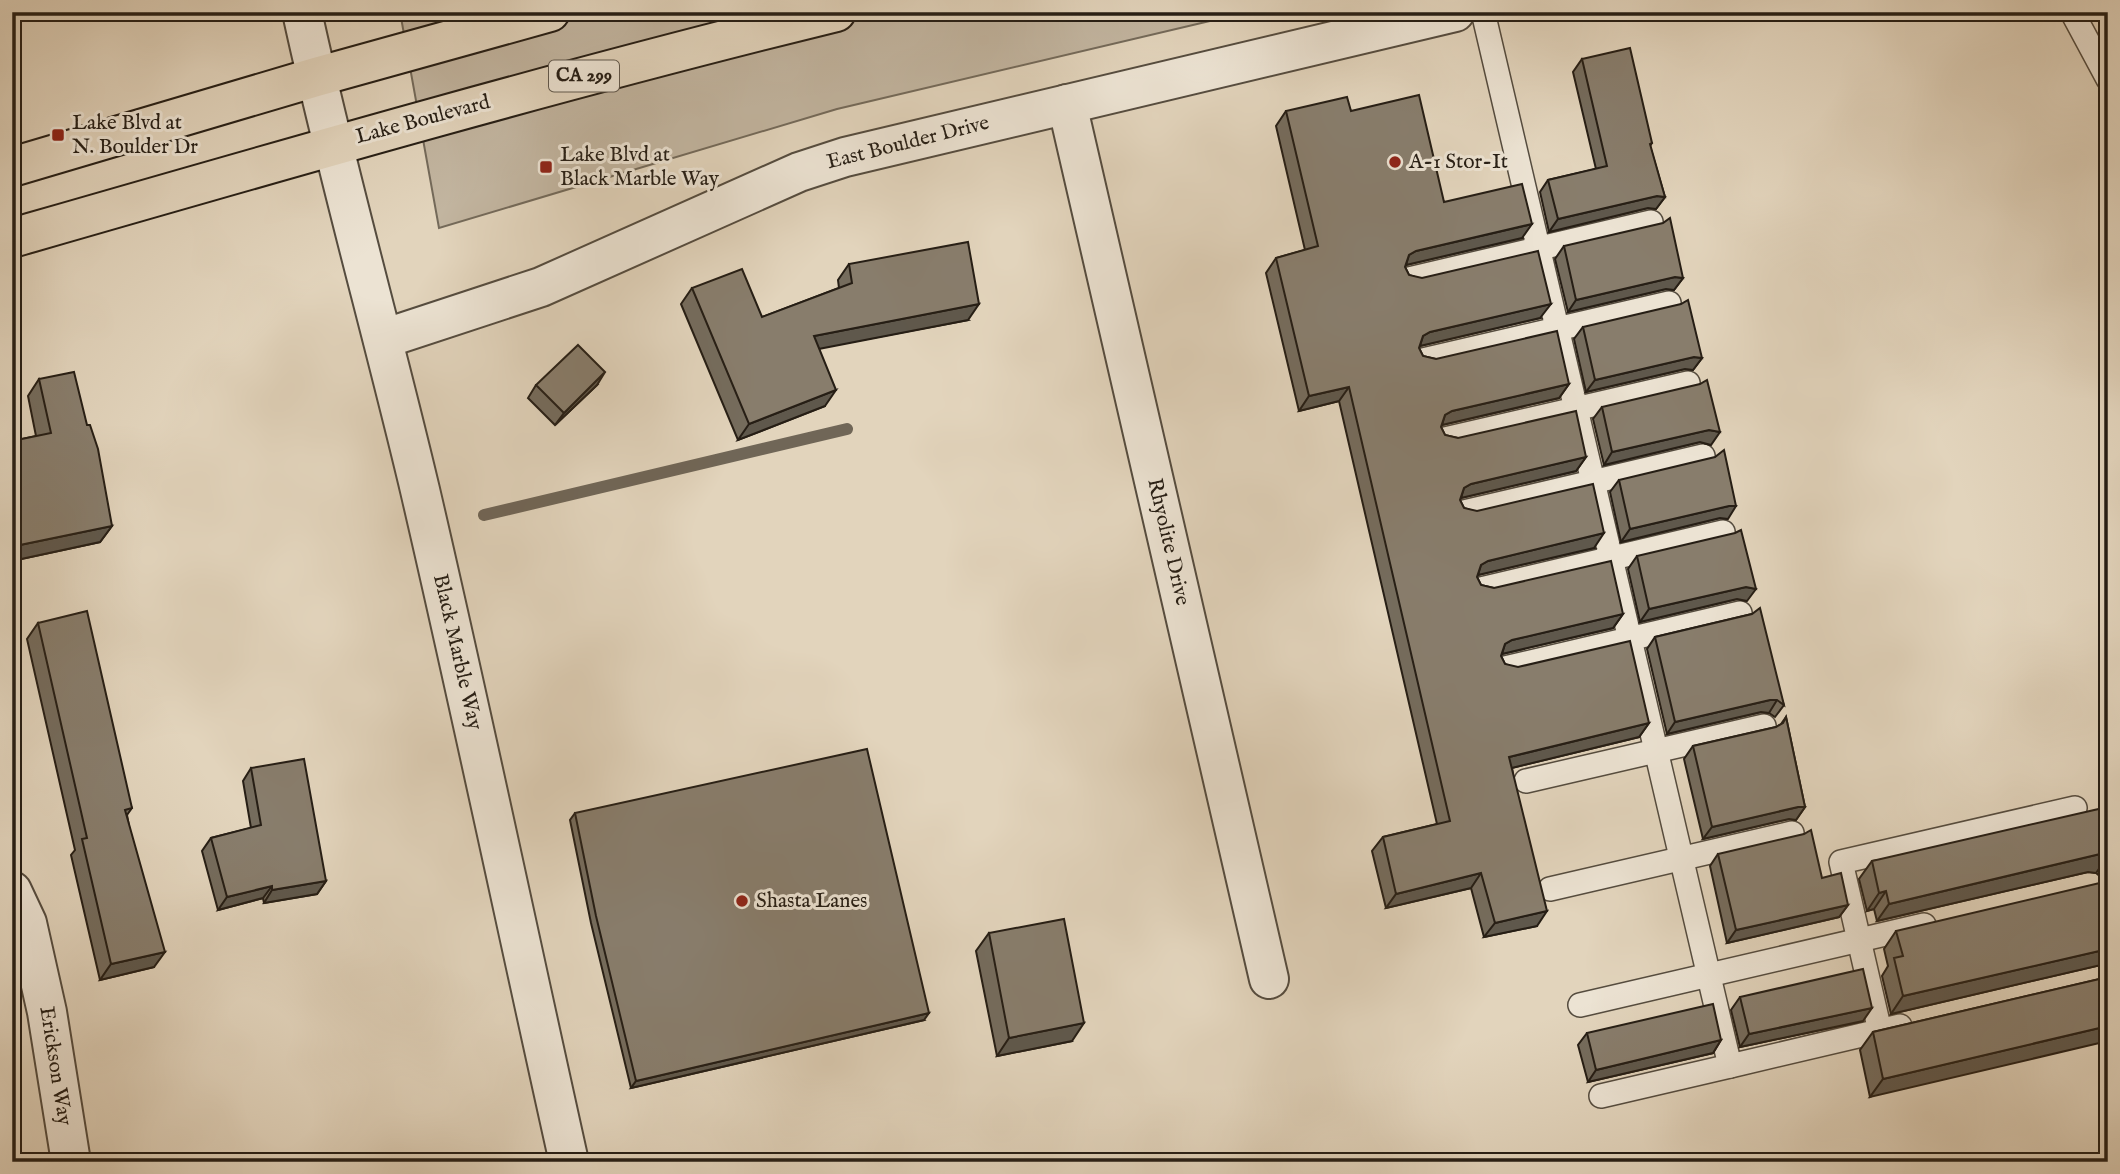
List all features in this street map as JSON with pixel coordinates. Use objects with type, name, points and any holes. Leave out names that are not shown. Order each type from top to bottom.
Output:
[{"type":"main road","points":[[12,167],[316,77],[550,12]]},
{"type":"main road","name":"Lake Boulevard","points":[[12,238],[332,145],[641,60],[836,12]]},
{"type":"street","name":"Black Marble Way","points":[[302,12],[332,145],[383,339],[481,756],[569,1162]]},
{"type":"street","name":"East Boulder Drive","points":[[383,339],[541,287],[799,172],[845,157],[1455,12]]},
{"type":"street","name":"Rhyolite Drive","points":[[1067,104],[1269,979]]},
{"type":"street","name":"Erickson Way","points":[[12,891],[27,923],[47,1012],[71,1162]]},
{"type":"lane","points":[[1483,12],[1730,1066]]},
{"type":"lane","points":[[2072,12],[2108,79]]},
{"type":"lane","points":[[1409,279],[1651,222]]},
{"type":"lane","points":[[1423,360],[1669,303]]},
{"type":"lane","points":[[1445,439],[1688,383]]},
{"type":"lane","points":[[1464,512],[1703,456]]},
{"type":"lane","points":[[1481,589],[1723,532]]},
{"type":"lane","points":[[1505,668],[1740,613]]},
{"type":"lane","points":[[1526,781],[1764,726]]},
{"type":"lane","points":[[1880,1031],[1841,862],[2075,808]]},
{"type":"lane","points":[[1550,889],[1792,833]]},
{"type":"lane","points":[[1580,1005],[1941,921]]},
{"type":"lane","points":[[1601,1096],[1920,1021]]},
{"type":"shaded area","points":[[400,12],[1248,12],[837,109],[439,228]]},
{"type":"building","points":[[1630,48],[1652,143],[1650,144],[1665,197],[1657,196],[1558,219],[1548,180],[1607,166],[1582,59]]},
{"type":"building","points":[[1419,95],[1444,202],[1522,184],[1532,224],[1416,251],[1409,255],[1405,267],[1409,275],[1422,278],[1538,251],[1551,304],[1430,332],[1423,336],[1419,348],[1423,356],[1436,359],[1557,331],[1569,384],[1452,411],[1445,415],[1441,427],[1445,435],[1458,438],[1576,411],[1586,457],[1471,484],[1464,488],[1460,500],[1464,508],[1477,511],[1593,484],[1604,533],[1488,561],[1481,565],[1477,577],[1481,585],[1494,588],[1611,561],[1623,614],[1512,640],[1505,644],[1501,656],[1505,664],[1518,667],[1630,641],[1649,723],[1509,757],[1547,911],[1495,923],[1481,873],[1396,894],[1383,837],[1450,821],[1349,387],[1309,396],[1276,258],[1318,246],[1286,111],[1347,97],[1351,111]]},
{"type":"building","points":[[1670,218],[1683,278],[1675,277],[1576,300],[1564,246],[1663,223]]},
{"type":"building","points":[[968,242],[979,304],[814,336],[836,390],[749,424],[692,288],[742,269],[762,317],[852,283],[849,264]]},
{"type":"building","points":[[1688,300],[1702,358],[1694,357],[1595,380],[1583,327],[1681,304]]},
{"type":"building","points":[[578,345],[605,372],[564,413],[536,385]]},
{"type":"building","points":[[74,372],[87,425],[90,425],[98,449],[112,526],[15,546],[12,533],[12,441],[51,433],[39,379]]},
{"type":"building","points":[[1707,380],[1720,432],[1709,430],[1612,452],[1602,407],[1700,384]]},
{"type":"building","points":[[1724,450],[1736,506],[1630,529],[1619,480],[1715,457]]},
{"type":"building","points":[[1741,530],[1756,589],[1746,587],[1649,609],[1637,556]]},
{"type":"building","points":[[1760,608],[1784,705],[1777,700],[1770,700],[1675,722],[1655,637],[1752,614]]},
{"type":"building","points":[[87,611],[132,808],[125,810],[165,952],[111,964],[82,839],[87,838],[38,623]]},
{"type":"building","points":[[1786,717],[1805,807],[1712,827],[1693,746],[1776,727],[1783,723]]},
{"type":"building","name":"Shasta Lanes","points":[[867,749],[929,1013],[636,1081],[596,916],[575,813]]},
{"type":"building","points":[[304,759],[326,881],[272,890],[272,886],[227,897],[211,838],[261,825],[251,768]]},
{"type":"building","points":[[2103,808],[2108,829],[2108,855],[2100,854],[1889,904],[1886,891],[1879,893],[1872,861]]},
{"type":"building","points":[[1811,830],[1822,878],[1841,873],[1848,905],[1736,930],[1718,854],[1804,834]]},
{"type":"building","points":[[2108,881],[2108,949],[1903,996],[1894,958],[1903,956],[1896,931]]},
{"type":"building","points":[[1064,919],[1084,1023],[1009,1038],[989,933]]},
{"type":"building","points":[[1863,969],[1872,1008],[1749,1034],[1740,997]]},
{"type":"building","points":[[2108,977],[2108,1026],[1883,1079],[1873,1032]]},
{"type":"building","points":[[1713,1004],[1721,1040],[1596,1070],[1587,1033]]},
{"type":"waterway","points":[[484,515],[847,429]]},
{"type":"place","name":"Lake Blvd at N. Boulder Dr","points":[[58,135]]},
{"type":"place","name":"A-1 Stor-It","points":[[1395,162]]},
{"type":"place","name":"Lake Blvd at Black Marble Way","points":[[546,167]]},
{"type":"place","name":"Shasta Lanes","points":[[742,901]]}]
